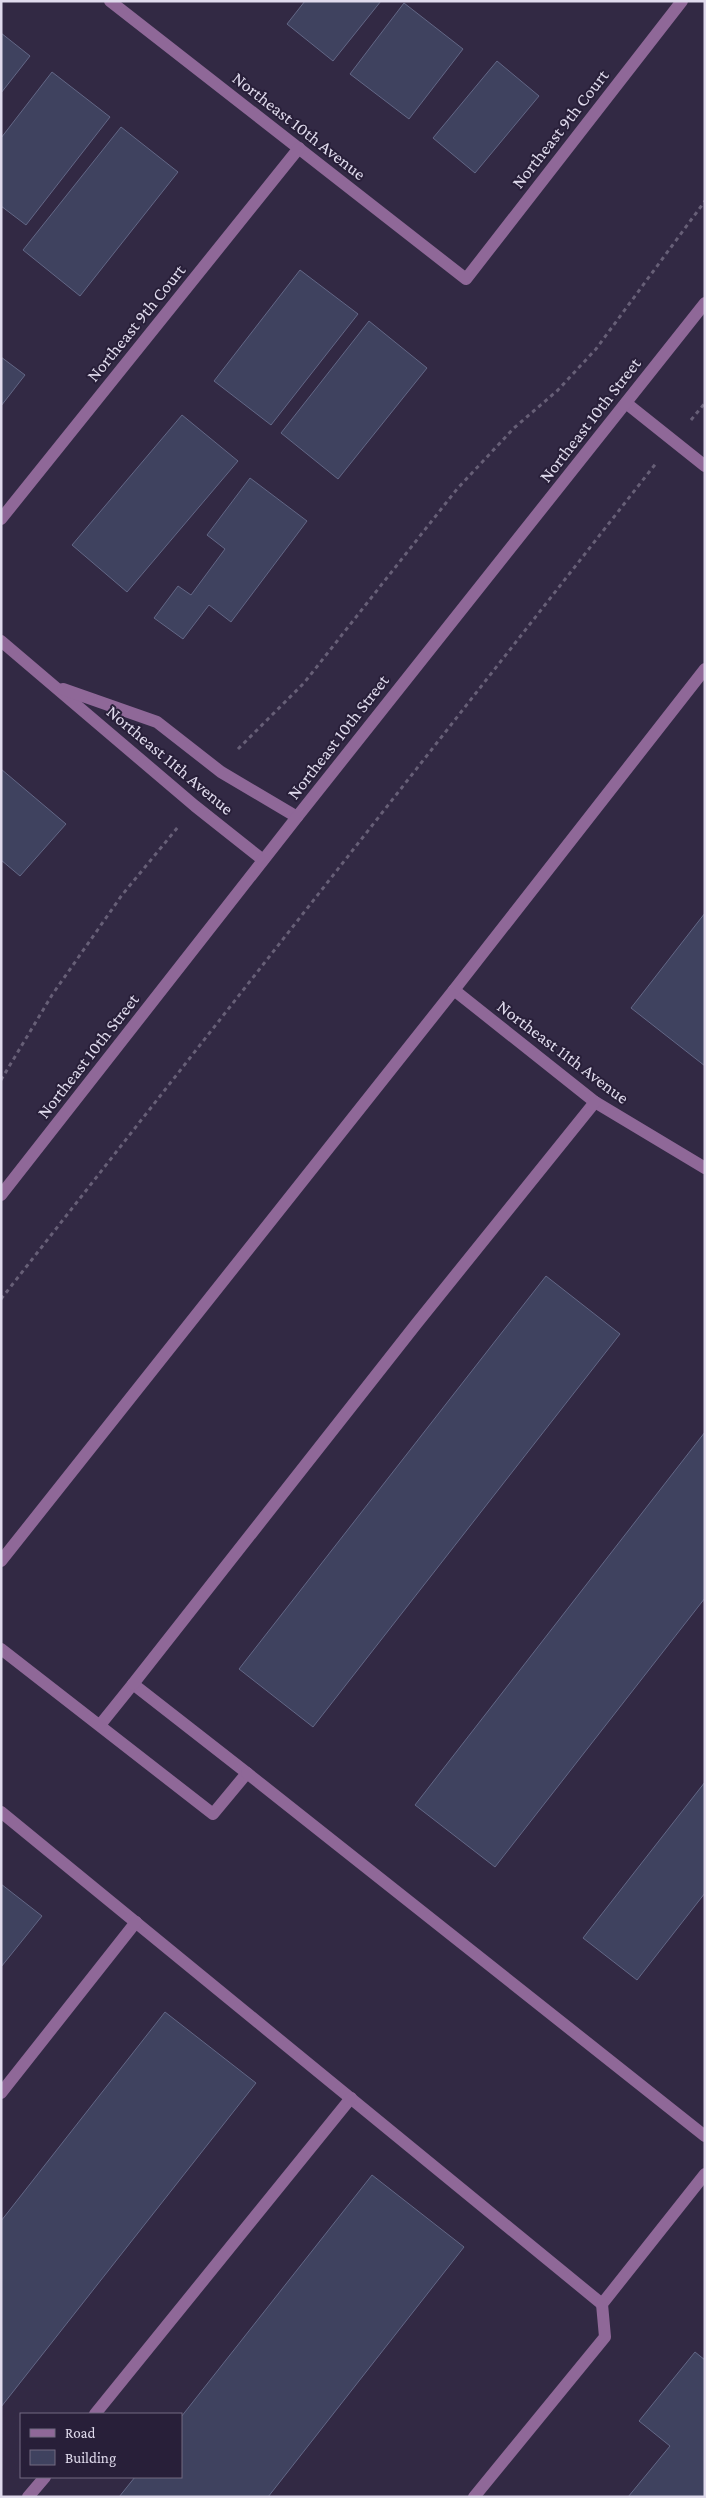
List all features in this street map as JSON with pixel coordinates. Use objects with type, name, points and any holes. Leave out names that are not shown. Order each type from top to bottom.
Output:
[{"type":"street","name":"Northeast 10th Avenue","points":[[110,1],[466,279]]},
{"type":"street","name":"Northeast 9th Court","points":[[466,279],[682,1]]},
{"type":"street","name":"Northeast 9th Court","points":[[1,519],[299,148]]},
{"type":"street","name":"Northeast 10th Street","points":[[1,1194],[296,817],[705,304]]},
{"type":"street","points":[[626,403],[705,466]]},
{"type":"street","name":"Northeast 11th Avenue","points":[[1,641],[196,806],[263,860]]},
{"type":"street","points":[[1,1561],[454,990],[705,669]]},
{"type":"street","name":"Northeast 11th Avenue","points":[[56,687],[157,722],[221,772],[296,817]]},
{"type":"street","name":"Northeast 11th Avenue","points":[[454,990],[595,1102],[705,1168]]},
{"type":"street","points":[[100,1725],[410,1331],[595,1102]]},
{"type":"street","points":[[1,1648],[213,1814],[247,1773]]},
{"type":"street","points":[[133,1684],[705,2136]]},
{"type":"street","points":[[1,1812],[602,2304]]},
{"type":"street","points":[[1,2093],[136,1922]]},
{"type":"street","points":[[96,2413],[351,2098]]},
{"type":"street","points":[[474,2497],[605,2338],[602,2304],[705,2174]]},
{"type":"street","points":[[28,2497],[44,2478]]},
{"type":"path","points":[[221,772],[243,743],[304,683],[457,489],[514,428],[558,390],[596,349],[705,201]]},
{"type":"path","points":[[1,1299],[673,441],[705,403]]},
{"type":"path","points":[[1,1080],[52,995],[122,895],[196,806]]},
{"type":"building","points":[[305,1],[381,1],[333,61],[287,24]]},
{"type":"building","points":[[404,3],[463,49],[409,119],[350,74]]},
{"type":"building","points":[[1,33],[30,56],[1,93]]},
{"type":"building","points":[[497,61],[539,96],[475,173],[433,138]]},
{"type":"building","points":[[52,72],[110,117],[26,225],[1,206],[1,138]]},
{"type":"building","points":[[121,127],[178,172],[80,296],[23,250]]},
{"type":"building","points":[[300,270],[358,314],[271,425],[214,381]]},
{"type":"building","points":[[369,321],[427,368],[338,479],[281,433]]},
{"type":"building","points":[[1,357],[25,375],[1,406]]},
{"type":"building","points":[[182,415],[238,461],[127,592],[72,545]]},
{"type":"building","points":[[250,478],[307,521],[231,622],[209,605],[183,639],[154,618],[178,586],[191,595],[225,549],[207,535]]},
{"type":"building","points":[[1,769],[66,824],[20,876],[1,860]]},
{"type":"building","points":[[705,913],[705,1066],[631,1008]]},
{"type":"building","points":[[546,1276],[620,1334],[313,1727],[239,1669]]},
{"type":"building","points":[[705,1432],[705,1598],[495,1867],[415,1805]]},
{"type":"building","points":[[705,1782],[705,1893],[637,1980],[583,1938]]},
{"type":"building","points":[[1,1884],[42,1916],[1,1967]]},
{"type":"building","points":[[165,2012],[256,2083],[1,2407],[1,2221]]},
{"type":"building","points":[[372,2175],[464,2247],[268,2497],[119,2497],[134,2478],[182,2478],[182,2416]]},
{"type":"building","points":[[695,2352],[705,2360],[705,2497],[628,2497],[670,2446],[639,2421]]}]
